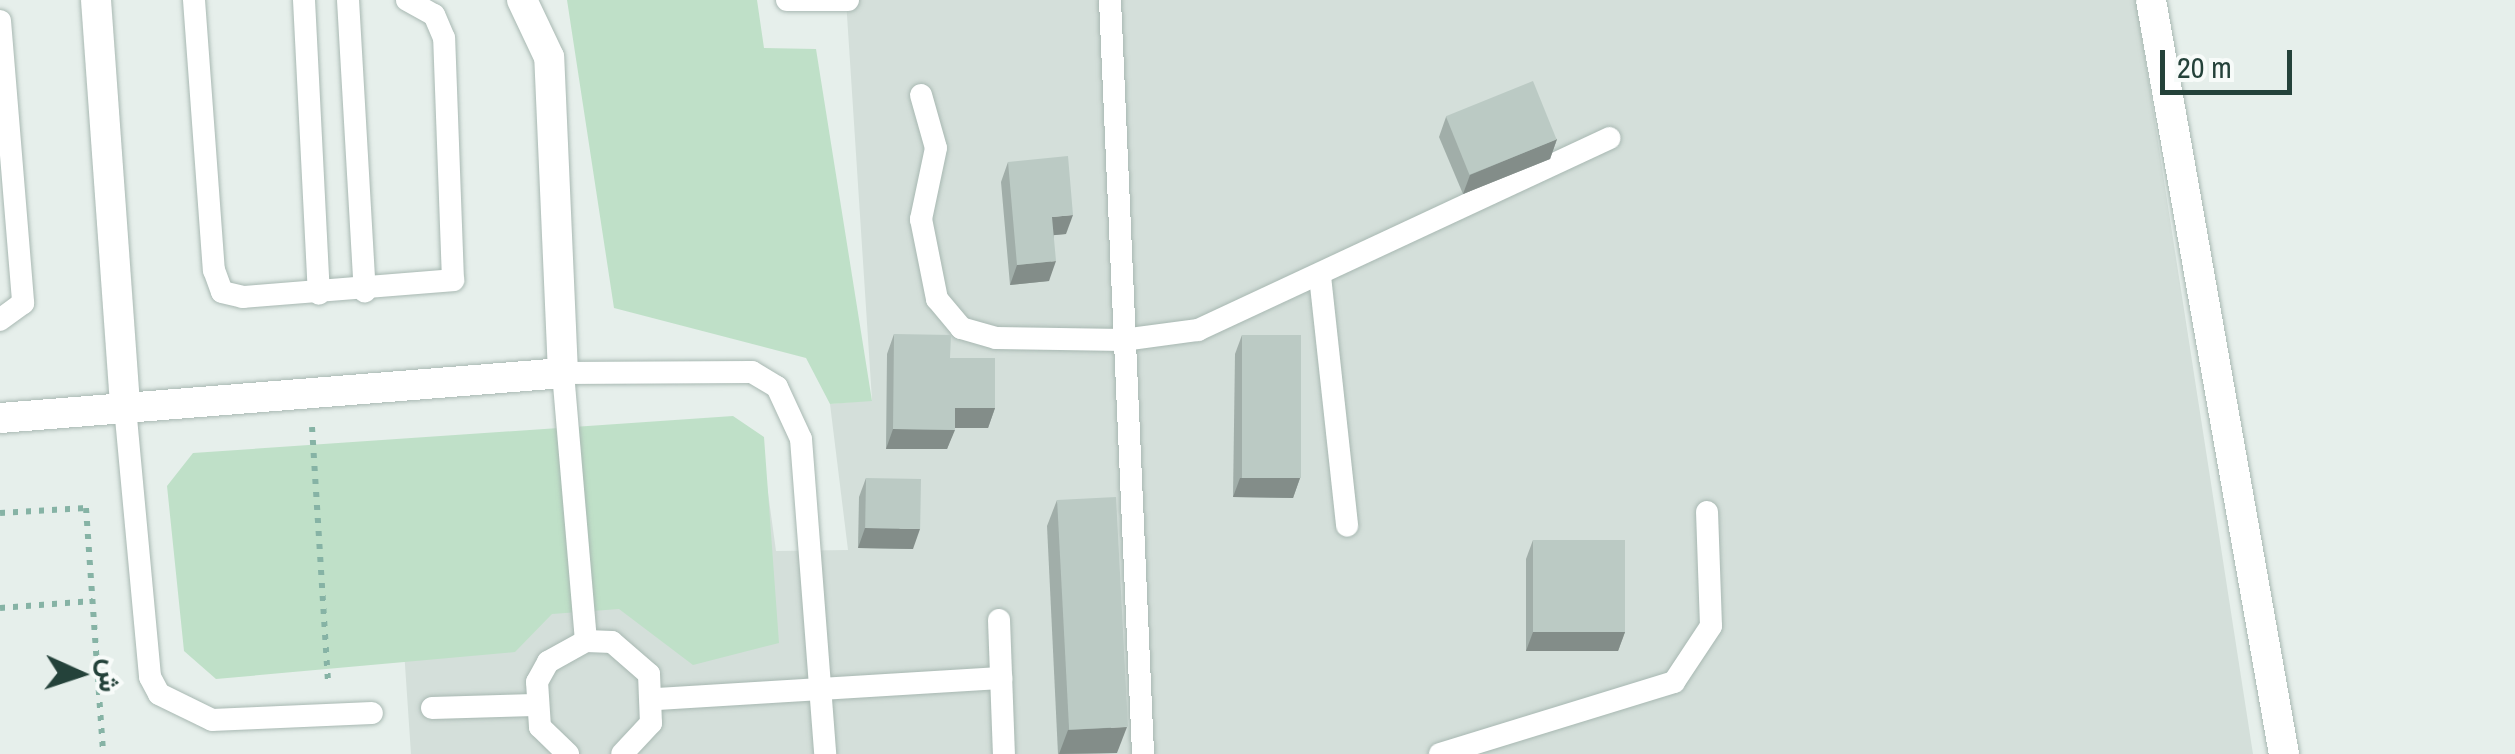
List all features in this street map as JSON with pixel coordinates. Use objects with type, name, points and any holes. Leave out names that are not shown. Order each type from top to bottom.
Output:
[{"type":"street","points":[[96,0],[125,407]]},
{"type":"street","points":[[0,418],[563,372],[550,57],[522,0]]},
{"type":"street","points":[[2151,0],[2284,754]]},
{"type":"lane","points":[[194,0],[216,282],[232,298],[444,286],[458,270],[444,38],[434,16],[407,0]]},
{"type":"lane","points":[[304,0],[319,294]]},
{"type":"lane","points":[[348,0],[365,292]]},
{"type":"lane","points":[[787,0],[848,0]]},
{"type":"lane","points":[[1110,0],[1143,754]]},
{"type":"lane","points":[[0,21],[23,303],[0,320]]},
{"type":"lane","points":[[921,95],[936,148],[922,233],[946,315],[978,336],[1123,340],[1198,330],[1608,138]]},
{"type":"lane","points":[[1320,276],[1347,526]]},
{"type":"lane","points":[[586,640],[563,372],[724,366],[776,387],[801,439],[824,754]]},
{"type":"lane","points":[[125,407],[150,676],[159,694],[212,720],[372,714]]},
{"type":"lane","points":[[1440,754],[1674,682],[1711,626],[1708,512]]},
{"type":"lane","points":[[999,620],[1004,754]]},
{"type":"lane","points":[[568,754],[540,727],[534,704],[548,662],[586,640],[634,654],[656,700],[639,742],[622,754]]},
{"type":"lane","points":[[656,700],[1001,678]]},
{"type":"lane","points":[[432,708],[534,704]]},
{"type":"path","points":[[310,394],[330,716]]},
{"type":"path","points":[[0,513],[86,508],[103,754]]},
{"type":"path","points":[[0,608],[93,601]]},
{"type":"shaded area","points":[[846,0],[2136,0],[2253,754],[411,754],[391,457],[765,471],[776,551],[848,550],[830,404],[872,400]]},
{"type":"green space","points":[[567,0],[757,0],[764,48],[816,49],[872,401],[830,404],[806,358],[614,308]]},
{"type":"green space","points":[[733,416],[764,437],[779,643],[693,665],[619,609],[552,614],[515,652],[216,679],[184,651],[167,486],[193,453]]},
{"type":"building","points":[[1533,81],[1557,139],[1469,175],[1446,116]]},
{"type":"building","points":[[1068,156],[1073,215],[1052,217],[1056,261],[1017,265],[1008,162]]},
{"type":"building","points":[[894,334],[951,335],[950,358],[995,358],[995,408],[955,408],[955,430],[893,429]]},
{"type":"building","points":[[1242,335],[1301,335],[1301,478],[1242,478]]},
{"type":"building","points":[[866,478],[921,479],[920,529],[865,528]]},
{"type":"building","points":[[1116,497],[1128,727],[1069,730],[1057,500]]},
{"type":"building","points":[[1533,540],[1625,540],[1625,632],[1533,632]]}]
